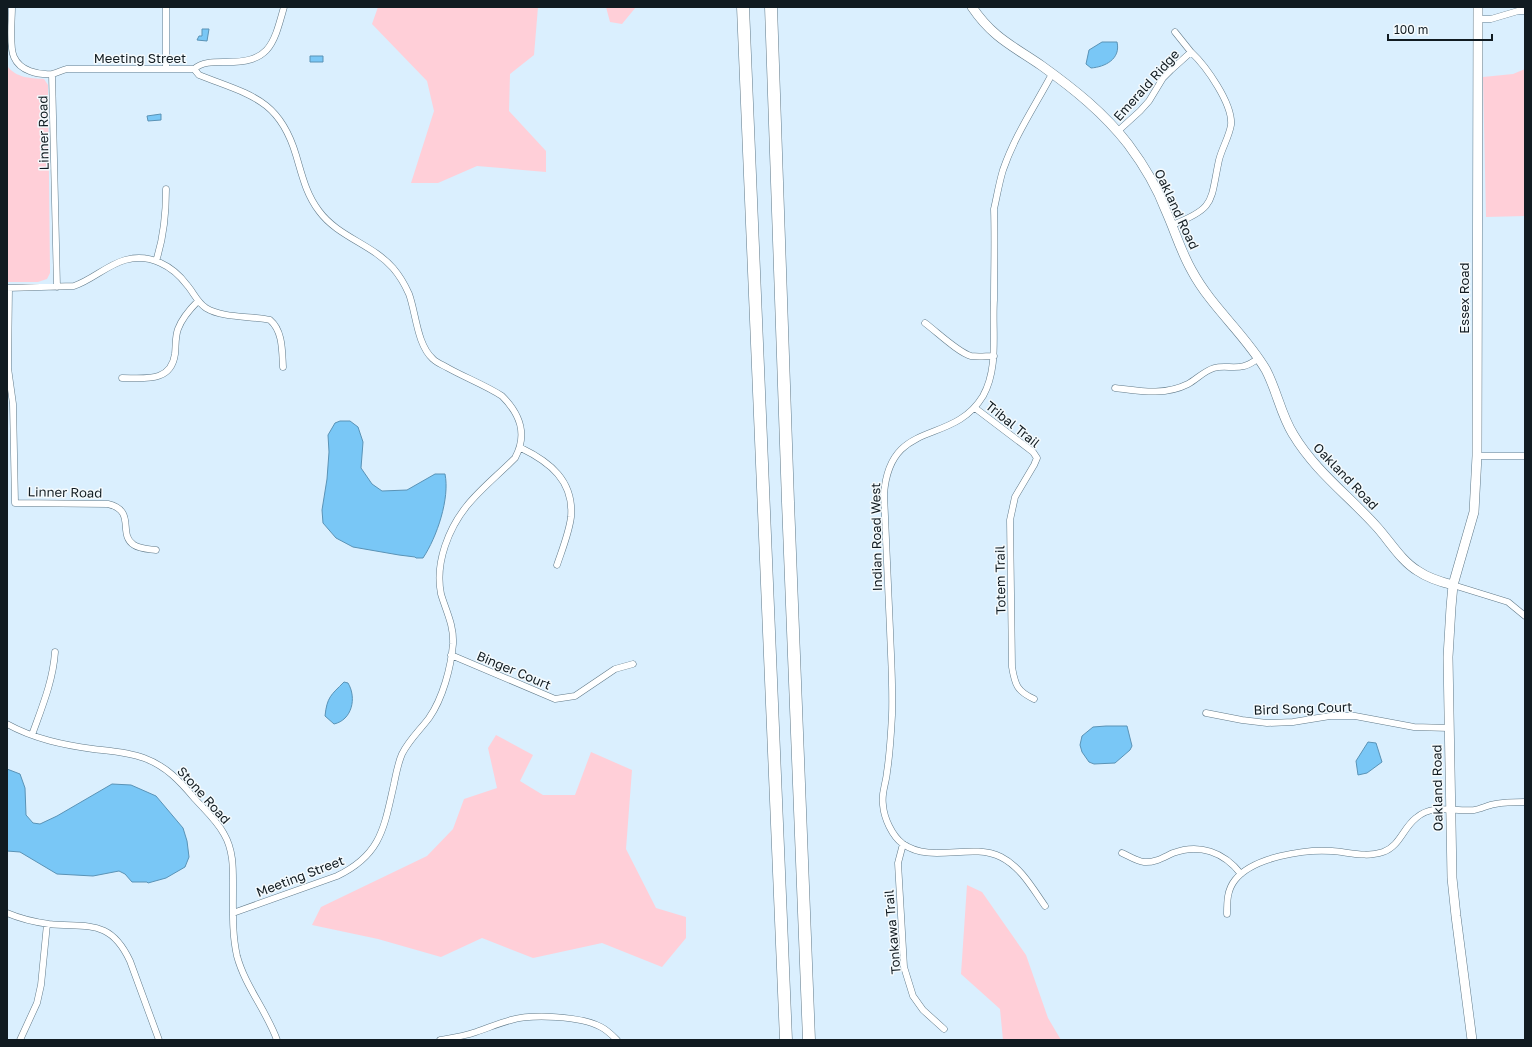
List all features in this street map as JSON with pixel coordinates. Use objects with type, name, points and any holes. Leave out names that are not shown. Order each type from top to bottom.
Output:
[{"type":"highway","points":[[743,7],[786,1040]]},
{"type":"highway","points":[[771,7],[788,502],[809,1040]]},
{"type":"street","points":[[12,7],[12,48],[14,57],[20,66],[30,71],[52,74]]},
{"type":"street","points":[[166,7],[166,69]]},
{"type":"street","points":[[194,69],[200,64],[250,61],[260,56],[268,50],[274,41],[284,7]]},
{"type":"street","name":"Oakland Road","points":[[972,7],[983,22],[1000,39],[1082,96],[1118,132],[1140,160],[1149,176],[1166,209],[1181,250],[1202,288],[1245,339],[1266,371],[1292,433],[1308,458],[1374,524],[1407,562],[1417,571],[1437,580],[1454,585],[1448,657],[1452,883],[1472,1040]]},
{"type":"street","name":"Essex Road","points":[[1454,585],[1474,512],[1477,456],[1478,7]]},
{"type":"street","points":[[1478,18],[1491,19],[1518,11],[1525,11]]},
{"type":"street","name":"Emerald Ridge","points":[[1172,225],[1197,214],[1212,198],[1220,159],[1230,131],[1231,123],[1228,108],[1210,74],[1175,32]]},
{"type":"street","name":"Emerald Ridge","points":[[1118,132],[1149,101],[1160,82],[1191,52]]},
{"type":"street","name":"Meeting Street","points":[[52,74],[67,69],[194,69],[199,75],[258,99],[270,108],[279,118],[292,142],[310,199],[329,223],[382,258],[393,268],[408,293],[425,348],[433,359],[502,396],[511,404],[521,428],[521,448],[516,458],[467,504],[458,517],[445,547],[440,569],[440,582],[442,594],[450,619],[453,643],[443,689],[438,703],[430,717],[409,742],[402,755],[386,820],[381,835],[373,849],[363,860],[337,876],[232,913]]},
{"type":"street","name":"Linner Road","points":[[52,74],[57,287]]},
{"type":"street","name":"Indian Road West","points":[[903,844],[889,826],[884,814],[882,803],[883,790],[887,774],[892,715],[884,494],[885,477],[889,466],[901,449],[909,442],[955,423],[975,408],[989,383],[994,356],[994,209],[1003,171],[1020,131],[1052,74]]},
{"type":"street","points":[[156,261],[164,230],[166,189]]},
{"type":"street","points":[[8,288],[74,286],[83,283],[118,262],[135,258],[156,261],[169,267],[180,276],[198,301],[207,308],[216,312],[270,320],[275,324],[280,337],[283,367]]},
{"type":"street","name":"Linner Road","points":[[8,288],[8,368],[13,404],[15,503],[115,505],[121,509],[125,515],[129,540],[134,545],[156,550]]},
{"type":"street","points":[[122,378],[154,378],[168,370],[173,363],[178,329],[182,319],[198,301]]},
{"type":"street","points":[[925,324],[961,351],[976,356],[994,356]]},
{"type":"street","points":[[1115,388],[1144,392],[1160,392],[1175,389],[1188,384],[1214,368],[1223,366],[1244,366],[1258,359]]},
{"type":"street","name":"Tribal Trail","points":[[975,408],[1033,452],[1037,458]]},
{"type":"street","points":[[521,448],[539,457],[553,467],[565,486],[569,496],[571,518],[557,565]]},
{"type":"street","points":[[1477,456],[1525,456]]},
{"type":"street","name":"Totem Trail","points":[[1034,699],[1024,695],[1017,687],[1012,667],[1010,520],[1015,497],[1037,458]]},
{"type":"street","points":[[1454,585],[1508,602],[1525,616]]},
{"type":"street","points":[[32,735],[50,684],[54,668],[55,652]]},
{"type":"street","name":"Binger Court","points":[[451,655],[555,699],[575,696],[615,669],[633,664]]},
{"type":"street","name":"Bird Song Court","points":[[1206,713],[1266,723],[1293,722],[1330,716],[1355,716],[1414,727],[1449,728]]},
{"type":"street","name":"Stone Road","points":[[7,724],[32,735],[57,743],[127,754],[158,764],[173,774],[217,824],[224,834],[232,858],[232,913],[235,946],[239,964],[246,980],[265,1012],[277,1040]]},
{"type":"street","points":[[1227,914],[1227,895],[1235,880],[1241,874],[1257,864],[1274,858],[1310,851],[1333,851],[1374,855],[1384,852],[1394,846],[1410,824],[1419,816],[1430,810],[1474,810],[1506,802],[1525,802]]},
{"type":"street","points":[[903,844],[928,853],[981,852],[1001,858],[1018,870],[1046,906]]},
{"type":"street","name":"Tonkawa Trail","points":[[903,844],[898,863],[904,967],[913,996],[923,1010],[944,1029]]},
{"type":"street","points":[[1122,853],[1138,860],[1152,862],[1184,850],[1208,850],[1229,861],[1241,874]]},
{"type":"street","points":[[7,913],[24,919],[47,924],[96,927],[108,933],[117,940],[130,961],[159,1040]]},
{"type":"street","points":[[20,1040],[37,1003],[41,985],[47,924]]},
{"type":"street","points":[[440,1040],[475,1032],[510,1020],[529,1017],[547,1017],[590,1022],[611,1033],[617,1040]]},
{"type":"shaded area","points":[[378,7],[538,7],[534,55],[510,74],[509,111],[546,151],[546,172],[477,166],[438,183],[411,183],[434,111],[427,81],[372,24]]},
{"type":"shaded area","points":[[606,7],[636,7],[622,24],[610,22]]},
{"type":"shaded area","points":[[7,66],[19,75],[28,78],[44,79],[48,85],[50,273],[47,279],[38,282],[7,282]]},
{"type":"shaded area","points":[[1525,69],[1525,216],[1486,217],[1483,77],[1513,74]]},
{"type":"shaded area","points":[[496,735],[533,755],[520,781],[543,795],[575,795],[591,752],[632,770],[626,849],[656,908],[686,917],[686,938],[662,967],[602,943],[533,958],[482,938],[441,957],[378,939],[312,925],[321,907],[427,856],[453,829],[464,799],[497,788],[488,748]]},
{"type":"shaded area","points":[[967,885],[982,892],[1026,955],[1048,1018],[1061,1040],[1003,1040],[1000,1009],[961,974]]},
{"type":"water","points":[[202,29],[209,29],[207,41],[197,40],[199,36],[202,36]]},
{"type":"water","points":[[1102,42],[1117,42],[1117,53],[1111,61],[1106,64],[1091,68],[1086,64],[1089,50]]},
{"type":"water","points":[[310,56],[323,56],[323,62],[310,62]]},
{"type":"water","points":[[161,114],[161,120],[148,121],[147,116]]},
{"type":"water","points":[[340,421],[350,421],[358,427],[363,442],[361,468],[372,484],[382,491],[407,490],[435,474],[445,474],[446,494],[444,506],[433,539],[423,558],[353,547],[336,538],[323,523],[322,510],[327,479],[329,452],[328,435],[335,423]]},
{"type":"water","points":[[344,682],[348,683],[351,689],[351,708],[345,718],[334,724],[325,716],[327,704],[333,693]]},
{"type":"water","points":[[1127,726],[1132,746],[1130,750],[1115,763],[1094,764],[1089,762],[1082,752],[1080,745],[1082,736],[1093,727]]},
{"type":"water","points":[[1368,742],[1376,743],[1382,762],[1367,773],[1358,775],[1356,761]]},
{"type":"water","points":[[7,769],[20,774],[25,788],[26,815],[33,823],[40,824],[57,816],[112,784],[131,785],[156,796],[183,828],[187,841],[189,857],[185,867],[166,878],[148,883],[132,882],[125,874],[119,871],[93,876],[57,874],[20,852],[7,851]]}]
